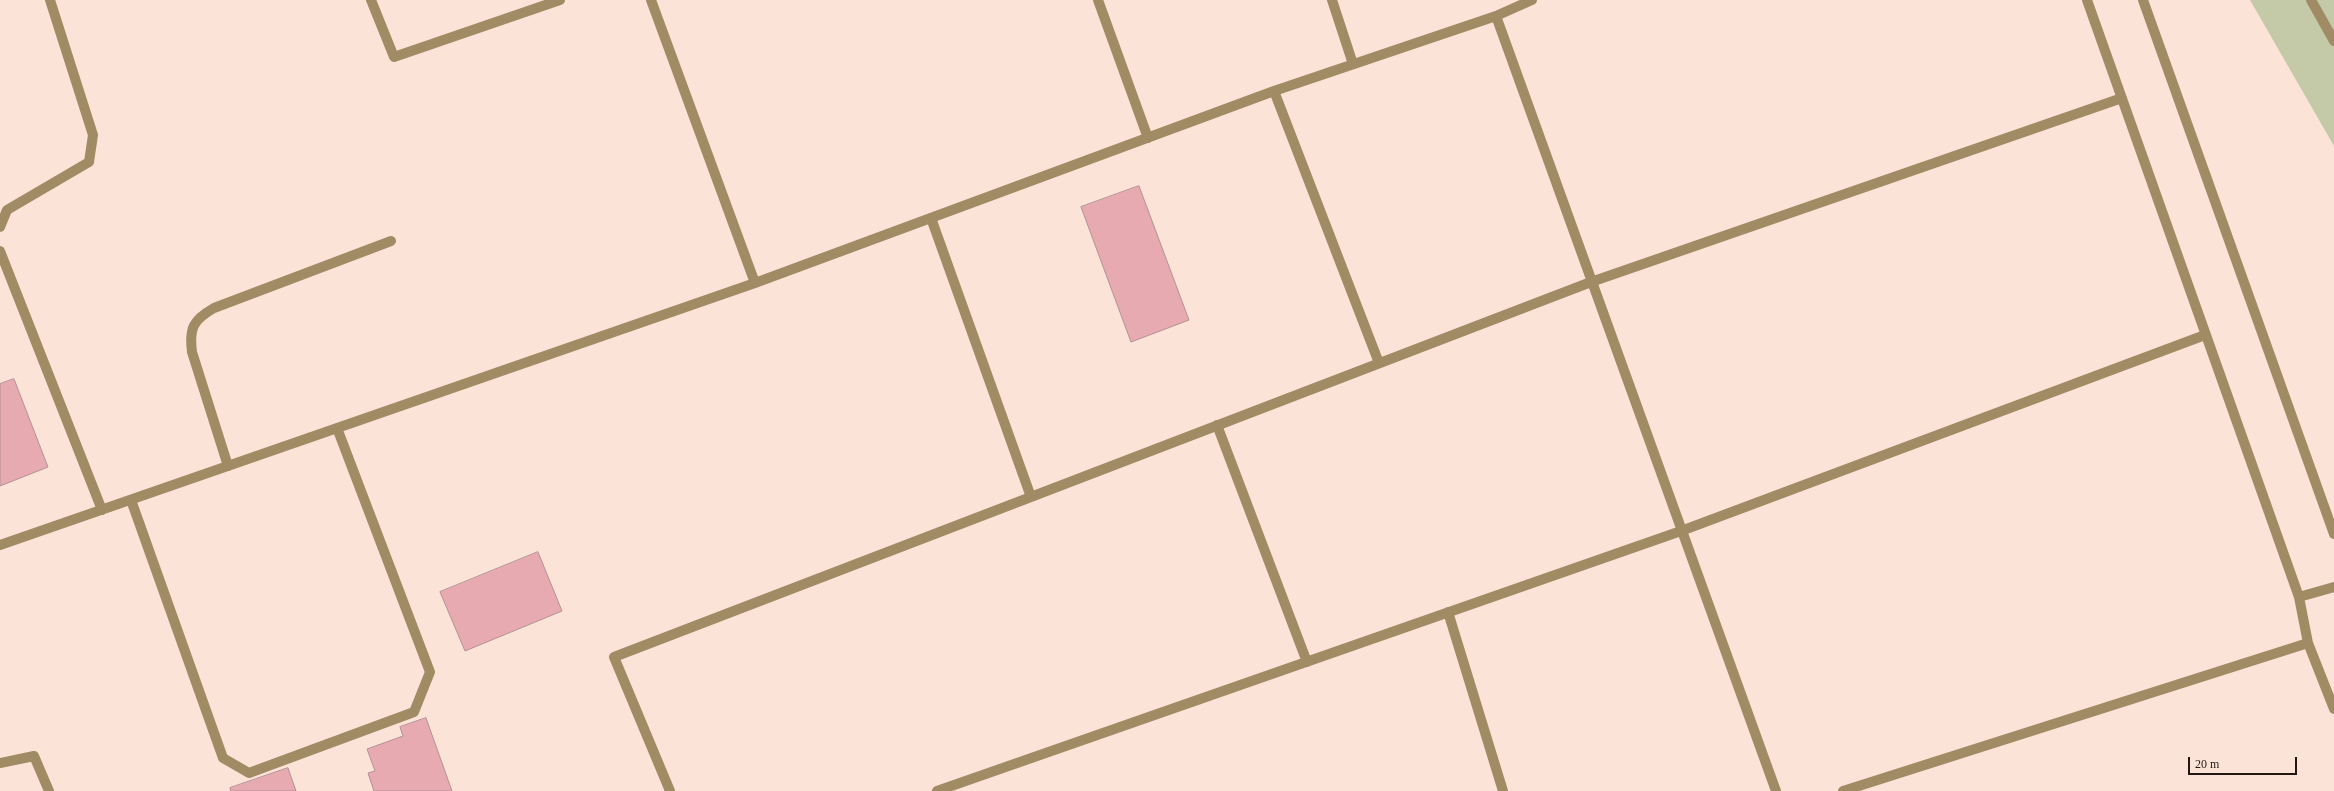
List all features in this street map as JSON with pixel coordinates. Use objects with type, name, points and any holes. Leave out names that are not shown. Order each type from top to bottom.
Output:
[{"type":"street","points":[[0,227],[7,210],[89,162],[93,135],[50,0]]},
{"type":"street","points":[[371,0],[394,57],[560,0]]},
{"type":"street","points":[[651,0],[755,283]]},
{"type":"street","points":[[1098,0],[1148,138]]},
{"type":"street","points":[[1332,0],[1353,64]]},
{"type":"street","points":[[0,545],[755,283],[1274,91],[1496,16],[1532,0]]},
{"type":"street","points":[[2087,0],[2298,597],[2308,643],[2334,709]]},
{"type":"street","points":[[2143,0],[2334,534]]},
{"type":"street","points":[[2311,0],[2334,41]]},
{"type":"street","points":[[1496,16],[1776,791]]},
{"type":"street","points":[[1274,91],[1379,363]]},
{"type":"street","points":[[670,791],[614,657],[1591,282],[2122,98]]},
{"type":"street","points":[[931,218],[1031,497]]},
{"type":"street","points":[[228,466],[192,352],[190,339],[196,321],[200,316],[214,308],[391,241]]},
{"type":"street","points":[[0,251],[102,510]]},
{"type":"street","points":[[937,791],[1681,531],[2205,335]]},
{"type":"street","points":[[1217,425],[1307,662]]},
{"type":"street","points":[[131,500],[223,758],[249,773],[414,712],[430,672],[337,428]]},
{"type":"street","points":[[2298,597],[2334,587]]},
{"type":"street","points":[[1448,612],[1503,791]]},
{"type":"street","points":[[1845,791],[2308,643]]},
{"type":"street","points":[[0,763],[34,756],[49,791]]},
{"type":"green space","points":[[2250,0],[2334,0],[2334,146]]},
{"type":"building","points":[[1139,186],[1189,320],[1131,342],[1081,207]]},
{"type":"building","points":[[14,379],[48,467],[0,486],[0,384]]},
{"type":"building","points":[[538,552],[562,611],[465,651],[440,592]]},
{"type":"building","points":[[426,718],[452,791],[374,791],[368,773],[375,771],[367,749],[403,736],[400,727]]},
{"type":"building","points":[[288,768],[296,791],[231,791],[230,788]]}]
